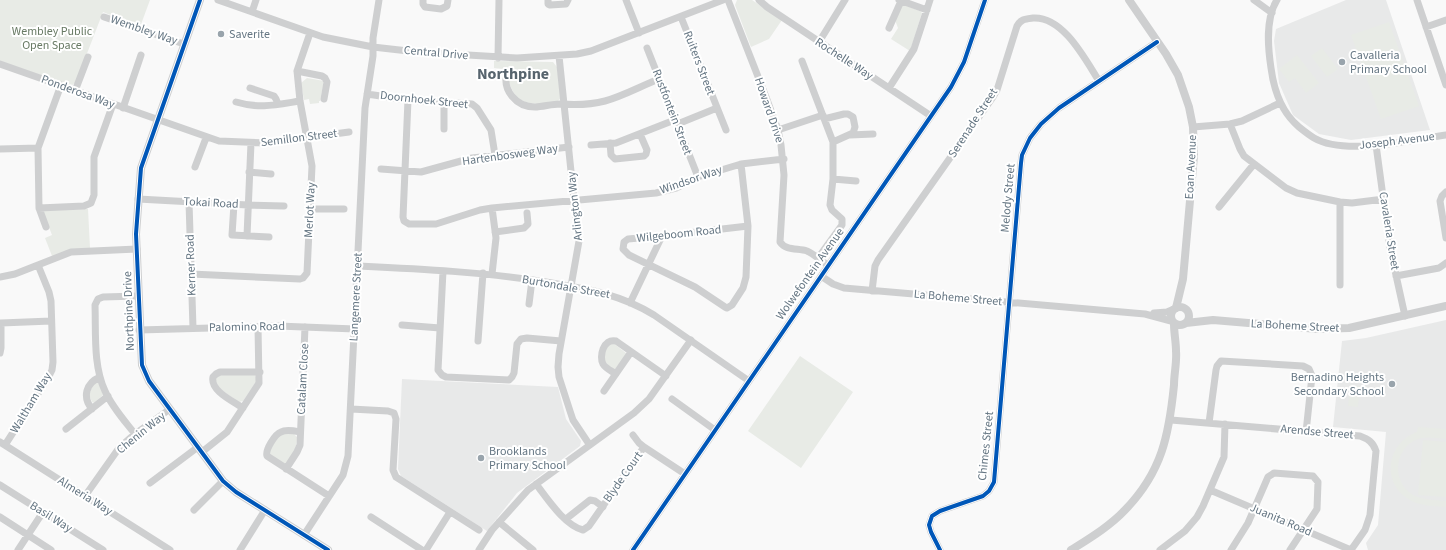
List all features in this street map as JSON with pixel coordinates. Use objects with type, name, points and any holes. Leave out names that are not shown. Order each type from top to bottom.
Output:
[{"type":"street","name":"Northpine Drive","points":[[200,0],[141,168],[138,199],[137,250],[140,359],[149,381],[223,481],[236,492],[328,550]]},
{"type":"street","name":"Central Drive","points":[[218,0],[310,33],[334,40],[373,47],[417,52],[498,58],[559,56],[591,51],[723,0]]},
{"type":"street","points":[[252,12],[256,0]]},
{"type":"street","name":"Langemere Street","points":[[304,535],[343,475],[348,461],[365,108],[373,56],[379,0]]},
{"type":"street","points":[[422,0],[425,7],[441,9],[447,6],[448,0]]},
{"type":"street","points":[[498,58],[499,0]]},
{"type":"street","points":[[548,0],[548,4],[550,5],[566,4],[568,0]]},
{"type":"street","points":[[626,0],[639,33]]},
{"type":"street","name":"Howard Drive","points":[[728,0],[778,130],[784,160],[784,189],[780,242],[783,246],[789,248],[808,251],[828,266]]},
{"type":"street","name":"Rochelle Way","points":[[759,0],[767,7],[931,116]]},
{"type":"street","points":[[819,42],[845,0]]},
{"type":"street","points":[[889,88],[914,49],[930,0]]},
{"type":"street","name":"Wolwefontein Avenue","points":[[633,550],[952,87],[961,70],[985,0]]},
{"type":"street","name":"Eoan Avenue","points":[[1130,0],[1172,64],[1182,83],[1193,127],[1194,156],[1183,279],[1184,300],[1187,311]]},
{"type":"street","points":[[1254,0],[1272,13]]},
{"type":"street","name":"Joseph Avenue","points":[[1277,0],[1272,13],[1267,43],[1272,82],[1287,116],[1314,138],[1338,145],[1352,147],[1446,135]]},
{"type":"street","points":[[1417,0],[1445,80]]},
{"type":"street","points":[[889,28],[900,1],[927,10]]},
{"type":"street","name":"Wembley Way","points":[[104,17],[184,44]]},
{"type":"street","name":"Ruiters Street","points":[[681,17],[726,130]]},
{"type":"street","name":"Serenade Street","points":[[872,291],[874,271],[878,260],[997,90],[1017,26],[1021,21],[1028,18],[1048,20],[1068,35],[1099,81]]},
{"type":"street","points":[[1426,27],[1446,20]]},
{"type":"street","name":"Merlot Way","points":[[191,274],[300,279],[303,278],[307,271],[312,161],[306,138],[297,71],[310,33]]},
{"type":"street","name":"Melody Street","points":[[1010,302],[1022,155],[1030,138],[1041,124],[1059,108],[1157,42]]},
{"type":"street","name":"Rustfontein Street","points":[[647,48],[698,177]]},
{"type":"street","points":[[123,108],[141,55]]},
{"type":"street","name":"Arlington Way","points":[[559,56],[579,246],[558,360],[559,377],[573,420],[589,444]]},
{"type":"street","points":[[75,91],[88,57]]},
{"type":"street","points":[[802,61],[833,142],[833,179],[830,207],[841,217],[843,224],[818,258]]},
{"type":"street","name":"Ponderosa Way","points":[[0,64],[157,120]]},
{"type":"street","points":[[297,71],[322,76],[325,78],[327,82],[324,98]]},
{"type":"street","points":[[508,72],[506,79],[508,90],[512,96],[518,101],[534,107],[597,103],[659,79]]},
{"type":"street","points":[[46,227],[39,208],[38,148],[61,85]]},
{"type":"street","points":[[250,88],[274,96],[278,104]]},
{"type":"street","name":"Doornhoek Street","points":[[367,94],[408,100],[469,103],[476,107],[492,132],[494,155]]},
{"type":"street","points":[[404,171],[408,100]]},
{"type":"street","points":[[236,102],[250,106],[300,101]]},
{"type":"street","points":[[444,102],[444,129]]},
{"type":"street","points":[[1193,127],[1230,124],[1242,121],[1280,103]]},
{"type":"street","points":[[39,208],[84,206],[91,203],[94,195],[94,157],[113,104]]},
{"type":"street","name":"Ruiters Street","points":[[591,145],[616,143],[672,121],[680,123],[717,108]]},
{"type":"street","points":[[778,130],[824,117],[844,114],[853,117],[855,128],[850,135]]},
{"type":"street","name":"Semillon Street","points":[[157,120],[206,138],[219,141],[270,143],[349,132]]},
{"type":"street","points":[[1230,124],[1242,153],[1254,164],[1286,188],[1294,192],[1340,202],[1360,203],[1384,199]]},
{"type":"street","points":[[610,143],[611,155],[614,159],[644,156],[647,150],[640,134]]},
{"type":"street","points":[[833,142],[850,135],[873,134]]},
{"type":"street","points":[[196,167],[206,138]]},
{"type":"street","points":[[247,236],[251,143]]},
{"type":"street","name":"Cavaleria Street","points":[[1376,145],[1390,248],[1405,316]]},
{"type":"street","name":"Hartenbosweg Way","points":[[381,169],[421,172],[462,160],[568,147]]},
{"type":"street","points":[[0,149],[38,148]]},
{"type":"street","name":"Windsor Way","points":[[404,171],[402,217],[404,222],[409,224],[436,224],[480,210],[492,208],[656,193],[676,188],[698,177],[741,164],[784,160]]},
{"type":"street","points":[[648,264],[694,287],[725,307],[732,305],[745,283],[748,226],[741,164]]},
{"type":"street","points":[[1219,207],[1254,164]]},
{"type":"street","points":[[249,172],[271,174]]},
{"type":"street","points":[[833,179],[856,181]]},
{"type":"street","points":[[1446,192],[1440,201],[1446,238]]},
{"type":"street","name":"Tokai Road","points":[[138,199],[284,206]]},
{"type":"street","name":"Kerner Road","points":[[189,202],[193,328]]},
{"type":"street","points":[[1340,202],[1340,285]]},
{"type":"street","points":[[234,204],[232,235],[269,237]]},
{"type":"street","points":[[492,208],[496,244],[492,274]]},
{"type":"street","points":[[310,209],[344,209]]},
{"type":"street","points":[[495,232],[524,228],[528,224],[527,213]]},
{"type":"street","name":"Wilgeboom Road","points":[[648,264],[626,253],[623,249],[624,242],[628,239],[748,226]]},
{"type":"street","points":[[630,303],[662,236]]},
{"type":"street","points":[[0,277],[15,274],[71,252],[137,250]]},
{"type":"street","points":[[1396,276],[1439,268],[1446,263]]},
{"type":"street","name":"Waltham Way","points":[[2,444],[50,374],[53,362],[50,296],[38,265]]},
{"type":"street","name":"Burtondale Street","points":[[358,266],[492,274],[607,293],[654,315],[749,380]]},
{"type":"street","points":[[443,270],[438,370],[442,375],[446,377],[509,380],[514,373],[518,344],[521,339],[527,338],[561,341]]},
{"type":"street","points":[[478,341],[483,274]]},
{"type":"street","name":"La Boheme Street","points":[[821,276],[833,284],[844,288],[872,291],[1145,314],[1167,312],[1175,308]]},
{"type":"street","name":"Eoan Avenue","points":[[1175,308],[1183,279]]},
{"type":"street","points":[[529,304],[532,280]]},
{"type":"street","points":[[135,434],[108,396],[100,377],[98,367],[95,305],[96,301],[103,297],[138,296]]},
{"type":"street","name":"Chimes Street","points":[[940,550],[929,525],[932,516],[940,511],[983,496],[989,491],[994,482],[1010,302]]},
{"type":"street","name":"La Boheme Street","points":[[1187,311],[1195,316],[1214,320],[1327,330],[1349,328],[1446,306]]},
{"type":"street","points":[[1071,550],[1106,527],[1125,510],[1137,496],[1152,474],[1157,463],[1163,448],[1170,420],[1176,351],[1170,316],[1175,308],[1181,307],[1187,311],[1189,318],[1185,324],[1176,351]]},
{"type":"street","name":"La Boheme Street","points":[[1145,314],[1172,322]]},
{"type":"street","name":"La Boheme Street","points":[[1185,324],[1214,320]]},
{"type":"street","points":[[0,352],[2,348],[0,323],[52,322]]},
{"type":"street","points":[[1172,322],[1178,326],[1185,324]]},
{"type":"street","points":[[402,325],[440,328]]},
{"type":"street","points":[[150,483],[225,434],[243,408],[259,383],[258,326]]},
{"type":"street","name":"Palomino Road","points":[[140,330],[258,326],[355,329]]},
{"type":"street","name":"Catalam Close","points":[[286,469],[299,449],[305,327]]},
{"type":"street","points":[[616,374],[606,368],[602,362],[605,344],[608,341],[613,340],[666,376]]},
{"type":"street","points":[[479,550],[499,522],[519,499],[536,484],[589,444],[634,413],[649,398],[691,340]]},
{"type":"street","points":[[604,391],[631,352]]},
{"type":"street","points":[[1208,423],[1216,370],[1217,366],[1222,361],[1303,366],[1309,369],[1312,376],[1306,432]]},
{"type":"street","points":[[243,408],[220,392],[213,383],[213,377],[220,372],[260,372]]},
{"type":"street","points":[[92,409],[87,400],[87,389],[93,381],[100,377]]},
{"type":"street","points":[[66,429],[108,396]]},
{"type":"street","points":[[672,399],[715,430]]},
{"type":"street","name":"Chenin Way","points":[[85,496],[114,453],[135,434],[170,409]]},
{"type":"street","points":[[351,409],[388,411],[394,413],[396,419],[394,470],[396,476],[479,530]]},
{"type":"street","name":"Arendse Street","points":[[1170,420],[1360,436],[1367,438],[1374,446],[1376,451],[1370,515],[1365,530],[1352,550]]},
{"type":"street","points":[[1160,550],[1191,524],[1203,506],[1224,457],[1225,424]]},
{"type":"street","name":"Catalam Close","points":[[300,432],[280,432],[266,451],[268,457],[329,496]]},
{"type":"street","name":"Blyde Court","points":[[633,434],[639,443],[644,447],[685,474]]},
{"type":"street","name":"Almeria Way","points":[[2,444],[170,550]]},
{"type":"street","name":"Blyde Court","points":[[536,484],[558,512],[579,528],[585,529],[603,507],[644,447]]},
{"type":"street","points":[[1231,550],[1248,523],[1266,480],[1271,475],[1274,473],[1313,476],[1318,482],[1317,510],[1290,550]]},
{"type":"street","points":[[194,510],[223,481]]},
{"type":"street","name":"Basil Way","points":[[0,485],[103,550]]},
{"type":"street","name":"Juanita Road","points":[[1210,490],[1352,550]]},
{"type":"street","name":"Blyde Court","points":[[566,519],[590,500],[595,501],[603,507]]},
{"type":"street","points":[[240,550],[265,510]]},
{"type":"street","points":[[18,550],[43,512]]},
{"type":"street","points":[[426,550],[450,512]]},
{"type":"street","points":[[371,517],[422,550]]},
{"type":"street","points":[[1,520],[51,550]]},
{"type":"street","points":[[499,522],[533,550]]},
{"type":"shaded area","name":"Cavalleria Primary School","points":[[1346,0],[1386,0],[1430,130],[1351,140],[1319,134],[1293,115],[1279,83],[1274,41],[1276,29]]},
{"type":"shaded area","name":"Bernadino Heights Secondary School","points":[[1446,320],[1446,550],[1368,550],[1366,543],[1378,525],[1386,432],[1333,427],[1342,341],[1366,338]]},
{"type":"shaded area","name":"Brooklands Primary School","points":[[402,379],[558,387],[566,419],[581,441],[580,446],[517,493],[487,531],[401,476],[398,469]]},
{"type":"green space","name":"Wembley Public Open Space","points":[[0,0],[150,0],[140,27],[103,12],[76,82],[71,86],[0,61]]},
{"type":"green space","points":[[737,0],[752,0],[782,20],[769,39],[751,47],[735,5]]},
{"type":"green space","points":[[904,5],[922,13],[910,51],[891,39],[898,28],[895,20],[902,6]]},
{"type":"green space","points":[[1389,22],[1419,106],[1381,119],[1351,35]]},
{"type":"green space","points":[[1322,48],[1338,69],[1327,77],[1311,56]]},
{"type":"green space","points":[[1297,55],[1319,83],[1306,93],[1295,78],[1289,82],[1279,69]]},
{"type":"green space","points":[[494,61],[553,62],[557,67],[561,98],[558,101],[535,104],[522,100],[512,90],[509,82],[512,77],[512,70],[494,68]]},
{"type":"green space","points":[[307,78],[324,81],[319,103],[310,104],[309,99],[304,100],[301,83]]},
{"type":"green space","points":[[88,209],[90,248],[52,256],[45,238],[52,235],[44,211]]},
{"type":"green space","points":[[613,343],[626,353],[626,355],[615,369],[611,369],[604,360],[606,347]]},
{"type":"green space","points":[[800,356],[853,392],[801,468],[748,431]]},
{"type":"green space","points":[[219,375],[255,375],[257,380],[243,401],[239,402],[220,389],[215,379]]},
{"type":"green space","points":[[99,383],[103,395],[94,403],[89,395],[93,384]]},
{"type":"green space","points":[[1350,385],[1360,386],[1358,407],[1348,406]]},
{"type":"green space","points":[[1418,427],[1446,429],[1446,439],[1425,438],[1418,439],[1410,444],[1404,450],[1400,458],[1398,466],[1399,475],[1407,490],[1415,496],[1426,499],[1446,501],[1446,507],[1414,502],[1400,493],[1394,484],[1391,474],[1391,464],[1394,454],[1399,445],[1407,437],[1417,432]]},
{"type":"green space","points":[[283,433],[294,434],[297,437],[294,452],[290,459],[284,464],[271,457],[269,452],[278,436]]},
{"type":"green space","points":[[1423,440],[1446,442],[1446,497],[1418,495]]},
{"type":"cycle path","points":[[200,0],[141,168],[136,234],[142,365],[149,381],[223,481],[236,492],[328,550]]},
{"type":"cycle path","points":[[633,550],[951,87],[964,62],[985,0]]},
{"type":"cycle path","points":[[940,550],[929,525],[932,516],[940,511],[983,496],[989,491],[994,482],[1022,155],[1030,138],[1041,124],[1059,108],[1157,42]]},
{"type":"place","name":"Saverite","points":[[221,34]]},
{"type":"place","name":"Cavalleria Primary School","points":[[1342,62]]},
{"type":"place","name":"Bernadino Heights Secondary School","points":[[1392,384]]},
{"type":"place","name":"Brooklands Primary School","points":[[481,458]]},
{"type":"district","name":"Northpine","points":[[513,74]]}]
